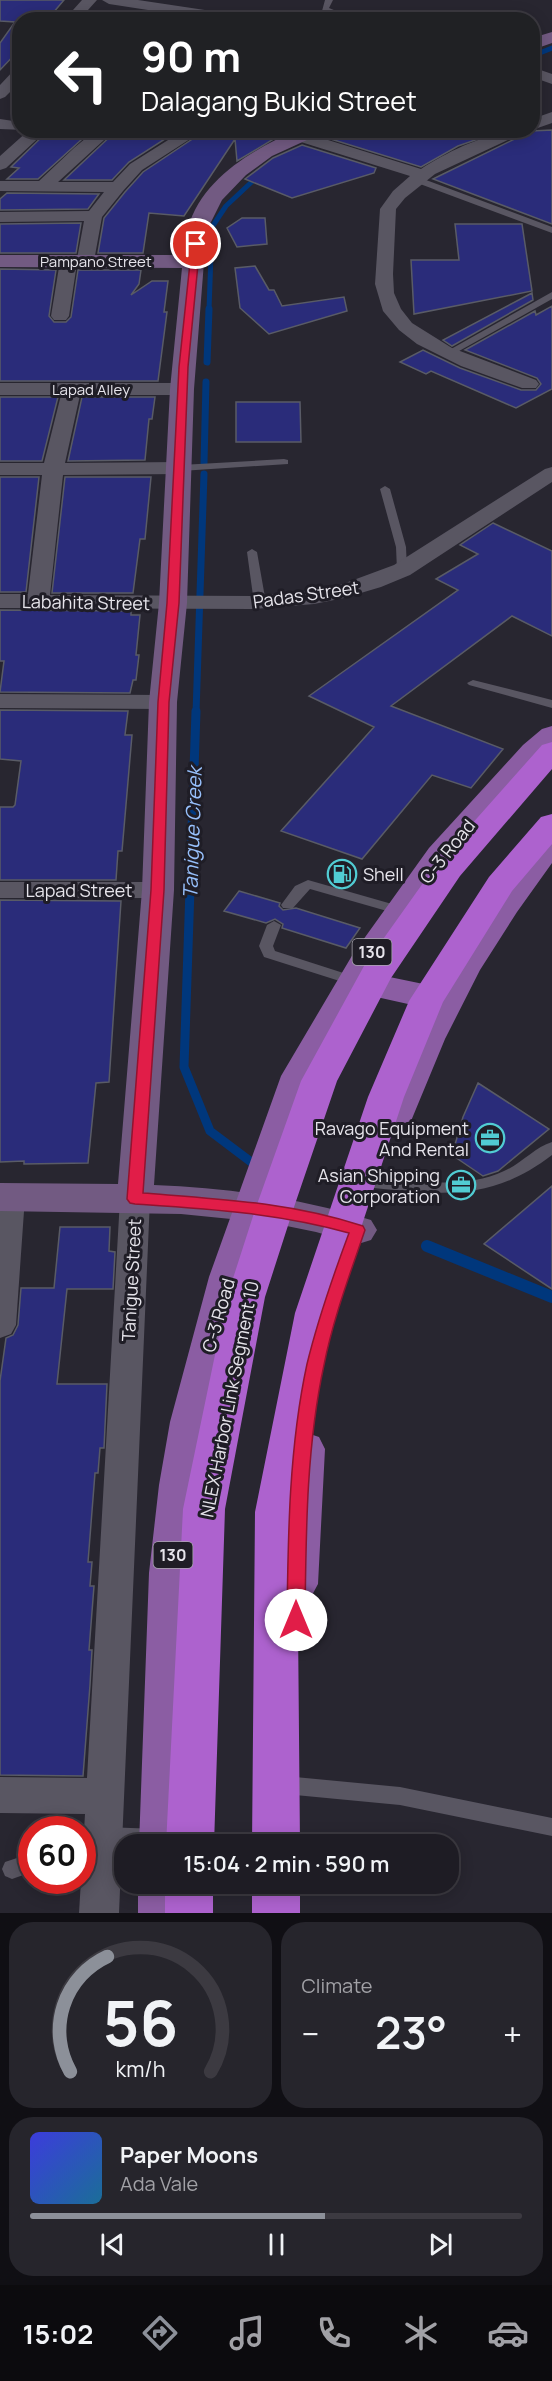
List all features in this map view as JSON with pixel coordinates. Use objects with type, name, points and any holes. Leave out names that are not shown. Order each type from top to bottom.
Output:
[{"type":"highway","name":"NLEX Harbor Link Segment 10","points":[[172,1834],[204,1509],[246,1297],[319,1081],[376,974],[449,869],[552,752]]},
{"type":"highway","points":[[276,1834],[276,1512],[314,1313],[386,1096],[426,1001],[500,884],[552,824]]},
{"type":"highway","points":[[189,1894],[189,1913]]},
{"type":"highway","points":[[276,1894],[276,1913]]},
{"type":"main road","name":"C-3 Road","points":[[170,1834],[171,1573],[180,1485],[201,1375],[228,1277],[298,1076],[354,981],[440,855],[533,751],[552,735]]},
{"type":"main road","points":[[296,1834],[297,1548],[306,1419],[315,1365],[331,1305],[405,1094],[445,1000],[513,891],[552,841]]},
{"type":"main road","points":[[354,981],[445,1000]]},
{"type":"main road","name":"C-3 Road","points":[[162,1913],[165,1894]]},
{"type":"main road","points":[[297,1894],[298,1913]]},
{"type":"street","points":[[79,12],[90,0]]},
{"type":"street","points":[[109,0],[192,12]]},
{"type":"street","points":[[3,98],[12,84]]},
{"type":"street","points":[[0,165],[33,138]]},
{"type":"street","points":[[45,185],[97,138]]},
{"type":"street","points":[[60,316],[94,216],[136,167],[183,138]]},
{"type":"street","name":"Tanigue Street","points":[[96,1830],[106,1796],[135,1199],[158,890],[164,702],[181,603],[182,389],[193,262],[199,226],[213,197],[239,171],[288,138]]},
{"type":"street","points":[[310,138],[418,177]]},
{"type":"street","points":[[503,138],[418,177],[395,197],[388,209],[385,294],[395,318],[426,342],[529,384]]},
{"type":"street","points":[[0,186],[117,187]]},
{"type":"street","points":[[0,217],[94,216]]},
{"type":"street","name":"Pampano Street","points":[[0,261],[193,262]]},
{"type":"street","name":"Lapad Alley","points":[[0,389],[182,389]]},
{"type":"street","points":[[38,601],[53,469],[72,389]]},
{"type":"street","points":[[0,469],[181,468]]},
{"type":"street","name":"Padas Street","points":[[181,603],[260,603],[355,589],[378,582],[402,570],[552,473]]},
{"type":"street","name":"Labahita Street","points":[[0,601],[181,603]]},
{"type":"street","points":[[0,701],[164,702]]},
{"type":"street","name":"Lapad Street","points":[[0,890],[158,890]]},
{"type":"street","points":[[0,1324],[5,1197],[135,1199],[253,1207],[308,1216],[358,1230]]},
{"type":"street","points":[[0,1795],[106,1796]]},
{"type":"street","name":"Tanigue Street","points":[[96,1876],[99,1913]]},
{"type":"lane","points":[[329,0],[325,9],[333,12]]},
{"type":"lane","points":[[418,177],[552,230]]},
{"type":"lane","points":[[449,353],[552,295]]},
{"type":"lane","points":[[181,468],[284,462]]},
{"type":"lane","points":[[385,489],[401,547],[402,570]]},
{"type":"lane","points":[[252,552],[260,603]]},
{"type":"lane","points":[[473,683],[552,704]]},
{"type":"lane","points":[[288,905],[300,889],[308,884],[401,911]]},
{"type":"lane","points":[[274,926],[266,946],[269,954],[354,981]]},
{"type":"lane","points":[[374,1182],[443,1189],[488,1185],[532,1164],[552,1147]]},
{"type":"lane","points":[[295,1786],[400,1796],[552,1827]]},
{"type":"lane","points":[[96,1841],[114,1844]]},
{"type":"lane","points":[[12,1869],[18,1867]]},
{"type":"building","points":[[0,0],[64,0],[54,12],[12,12],[12,22],[0,21]]},
{"type":"building","points":[[12,26],[12,57],[0,70],[0,43]]},
{"type":"building","points":[[552,130],[552,224],[433,179],[517,138],[540,138],[540,131]]},
{"type":"building","points":[[41,138],[83,138],[38,179],[7,179],[19,168],[11,167]]},
{"type":"building","points":[[109,138],[166,138],[129,162],[112,180],[64,180]]},
{"type":"building","points":[[194,138],[275,138],[237,161],[235,139],[184,216],[149,213],[143,253],[98,253],[104,218],[143,172]]},
{"type":"building","points":[[327,138],[481,138],[458,146],[421,167]]},
{"type":"building","points":[[302,145],[376,168],[374,173],[292,198],[245,179],[273,158]]},
{"type":"building","points":[[7,193],[99,194],[88,209],[0,210],[0,199]]},
{"type":"building","points":[[242,218],[265,218],[267,244],[237,247],[227,228]]},
{"type":"building","points":[[81,223],[76,253],[0,253],[0,224]]},
{"type":"building","points":[[455,224],[522,224],[532,291],[414,314],[411,260],[459,260]]},
{"type":"building","points":[[255,266],[269,290],[274,290],[282,306],[344,297],[347,311],[269,334],[240,308],[235,268]]},
{"type":"building","points":[[0,269],[56,270],[49,316],[54,322],[66,322],[71,317],[78,270],[141,270],[139,284],[131,295],[152,281],[168,281],[164,312],[167,312],[158,381],[0,381]]},
{"type":"building","points":[[532,293],[533,300],[452,346],[443,340]]},
{"type":"building","points":[[552,306],[552,389],[516,408],[431,371],[426,374],[400,362],[423,350],[460,368],[521,390],[536,390],[541,384],[537,378],[465,350],[535,311],[536,315]]},
{"type":"building","points":[[0,397],[58,397],[42,461],[0,461]]},
{"type":"building","points":[[82,397],[155,397],[152,419],[149,419],[145,460],[68,461]]},
{"type":"building","points":[[236,402],[300,402],[301,442],[236,442]]},
{"type":"building","points":[[0,477],[39,477],[26,592],[0,592]]},
{"type":"building","points":[[65,477],[151,477],[145,539],[140,539],[133,593],[52,593]]},
{"type":"building","points":[[493,523],[552,551],[552,636],[512,616],[391,706],[503,749],[471,788],[432,775],[362,859],[281,831],[374,727],[309,696],[458,590],[436,579],[478,554],[460,545]]},
{"type":"building","points":[[0,610],[131,611],[131,615],[140,615],[136,680],[133,680],[130,693],[0,692],[4,661],[0,661]]},
{"type":"building","points":[[0,710],[128,711],[125,735],[132,735],[122,851],[118,851],[116,880],[0,880],[0,807],[15,805],[21,761],[0,759]]},
{"type":"building","points":[[239,891],[280,903],[279,906],[283,910],[296,908],[360,928],[346,948],[282,928],[283,924],[275,919],[266,923],[224,911]]},
{"type":"building","points":[[0,900],[121,901],[109,1082],[96,1083],[88,1163],[0,1162]]},
{"type":"building","points":[[478,1083],[549,1129],[498,1171],[483,1176],[452,1155],[463,1117]]},
{"type":"building","points":[[552,1186],[552,1289],[484,1244]]},
{"type":"building","points":[[60,1227],[110,1227],[109,1251],[115,1252],[113,1289],[67,1289],[57,1384],[107,1384],[104,1448],[100,1448],[98,1473],[95,1473],[88,1562],[92,1562],[90,1586],[94,1586],[83,1776],[0,1775],[0,1381],[6,1338],[13,1335],[18,1325],[21,1288],[54,1288]]},
{"type":"waterway","name":"Tanigue Creek","points":[[540,53],[552,48]]},
{"type":"waterway","name":"Tanigue Creek","points":[[209,310],[212,227],[226,206],[259,175]]},
{"type":"waterway","name":"Tanigue Creek","points":[[207,362],[209,309]]},
{"type":"waterway","name":"Tanigue Creek","points":[[204,463],[206,382]]},
{"type":"waterway","name":"Tanigue Creek","points":[[196,713],[204,474]]},
{"type":"waterway","name":"Tanigue Creek","points":[[196,711],[184,1067],[210,1131],[255,1165]]},
{"type":"waterway","name":"Tanigue Creek","points":[[427,1246],[552,1297]]},
{"type":"place","name":"Shell","points":[[342,874]]},
{"type":"place","name":"Ravago Equipment And Rental","points":[[490,1138]]},
{"type":"place","name":"Asian Shipping Corporation","points":[[461,1185]]},
{"type":"route","points":[[196,244],[182,389],[181,468],[173,603],[164,702],[158,890],[135,1199],[253,1207],[308,1216],[358,1230],[331,1305],[315,1365],[306,1419],[297,1548],[296,1620]]}]
